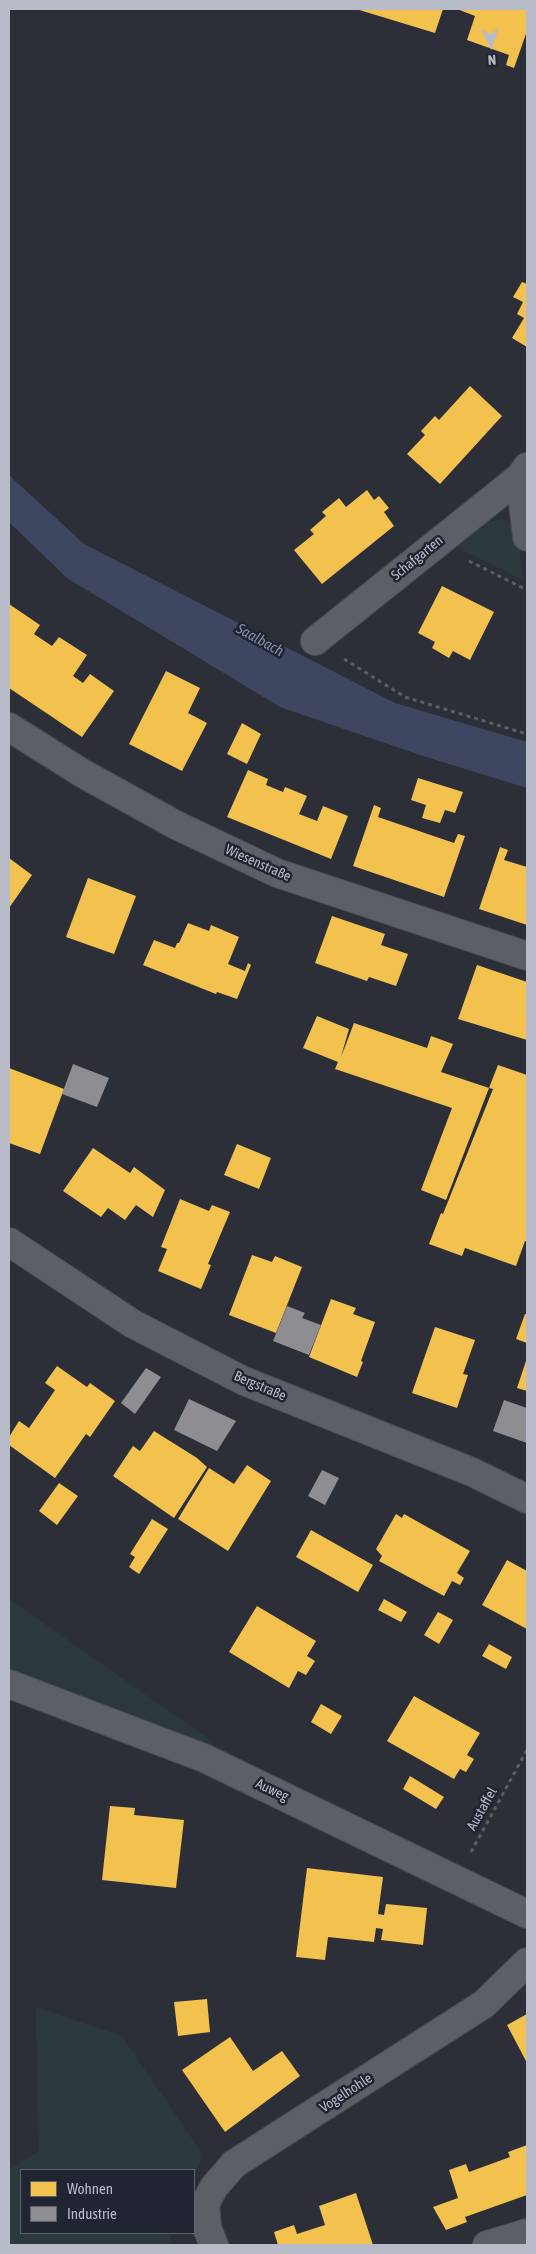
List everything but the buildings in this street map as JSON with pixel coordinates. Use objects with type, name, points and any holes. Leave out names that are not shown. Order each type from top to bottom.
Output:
[{"type":"street","name":"Schafgarten","points":[[524,472],[527,537]]},
{"type":"street","name":"Schafgarten","points":[[315,641],[524,472]]},
{"type":"street","name":"Wiesenstraße","points":[[9,727],[82,773],[168,820],[277,873],[527,956]]},
{"type":"street","name":"Bergstraße","points":[[9,1242],[132,1324],[244,1381],[472,1472],[527,1499]]},
{"type":"street","name":"Auweg","points":[[9,1684],[204,1758],[457,1878],[527,1914]]},
{"type":"street","name":"Vogelhohle","points":[[214,2245],[207,2228],[205,2204],[214,2187],[234,2164],[484,2004],[527,1962]]},
{"type":"street","points":[[487,2245],[527,2233]]},
{"type":"path","points":[[434,544],[527,590]]},
{"type":"path","points":[[315,641],[405,697],[527,734]]},
{"type":"path","name":"Austaffel","points":[[457,1878],[527,1750]]},
{"type":"shaded area","points":[[502,518],[517,530],[523,580],[457,547],[475,526]]},
{"type":"shaded area","points":[[9,1599],[213,1742],[204,1758],[9,1684]]},
{"type":"shaded area","points":[[36,2007],[122,2036],[203,2155],[195,2176],[195,2169],[20,2169],[20,2234],[173,2234],[168,2245],[9,2245],[9,2170],[38,2151]]},
{"type":"water","name":"Saalbach","points":[[9,475],[84,544],[395,703],[527,742],[527,788],[423,756],[280,707],[67,578],[9,522]]}]
